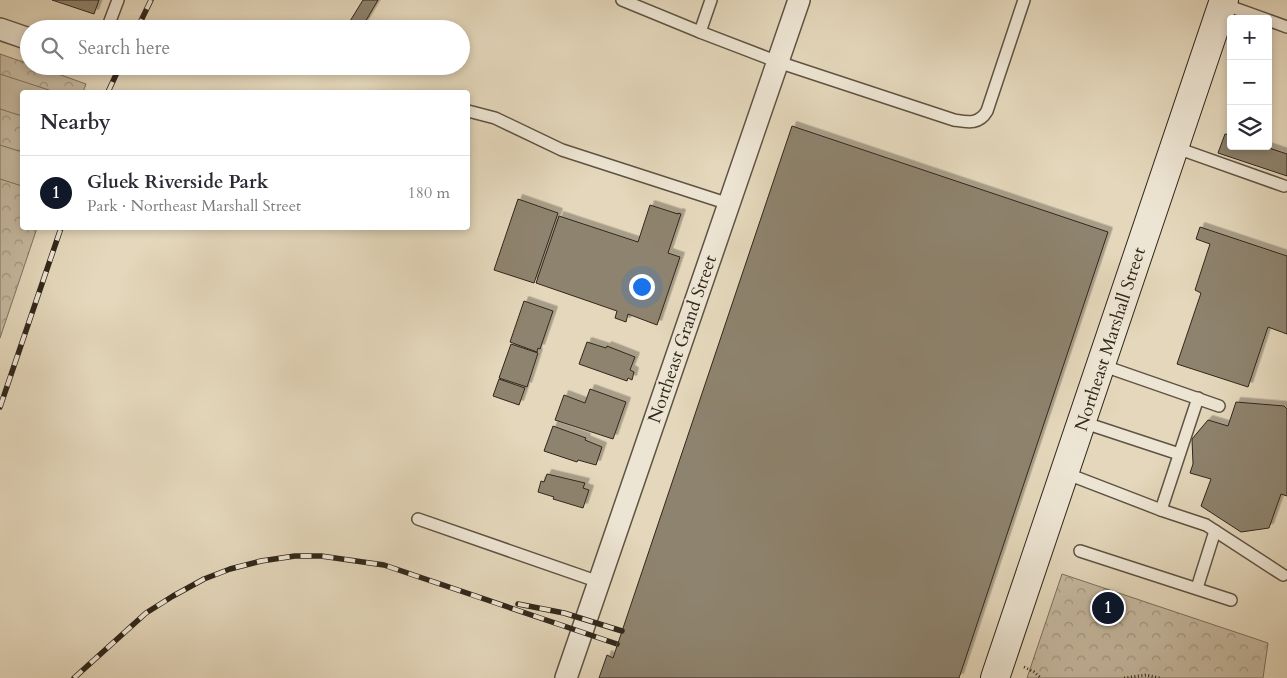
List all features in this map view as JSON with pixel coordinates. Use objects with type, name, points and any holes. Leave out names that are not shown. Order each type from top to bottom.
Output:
[{"type":"street","name":"Northeast Grand Street","points":[[566,678],[799,0]]},
{"type":"street","name":"Northeast Marshall Street","points":[[995,678],[1223,2]]},
{"type":"street","points":[[0,29],[20,36]]},
{"type":"lane","points":[[111,20],[118,0]]},
{"type":"lane","points":[[622,0],[778,62],[954,120],[967,122],[978,121],[987,112],[1024,0]]},
{"type":"lane","points":[[700,32],[711,0]]},
{"type":"lane","points":[[1223,2],[1257,15]]},
{"type":"lane","points":[[1272,21],[1287,27]]},
{"type":"lane","points":[[470,112],[495,118],[562,150],[729,204]]},
{"type":"lane","points":[[1174,147],[1284,186]]},
{"type":"lane","points":[[1101,365],[1218,406]]},
{"type":"lane","points":[[1161,510],[1198,398]]},
{"type":"lane","points":[[1082,422],[1180,454]]},
{"type":"lane","points":[[1065,473],[1206,525],[1283,575]]},
{"type":"lane","points":[[418,519],[599,582]]},
{"type":"lane","points":[[1197,588],[1215,531]]},
{"type":"lane","points":[[1080,551],[1231,600]]},
{"type":"path","points":[[1124,678],[1146,675],[1160,678]]},
{"type":"green space","points":[[0,54],[20,61],[20,75],[61,75],[86,84],[84,90],[20,90],[20,230],[36,230],[0,338]]},
{"type":"green space","points":[[0,74],[49,90],[20,90],[20,115],[0,109]]},
{"type":"green space","points":[[0,145],[20,151],[20,185],[0,179]]},
{"type":"green space","points":[[1062,574],[1268,643],[1263,678],[1027,678]]},
{"type":"building","points":[[52,0],[99,0],[94,14]]},
{"type":"building","points":[[363,0],[378,0],[366,20],[351,20]]},
{"type":"building","points":[[792,126],[1108,232],[959,678],[599,678],[607,655],[613,658]]},
{"type":"building","points":[[1225,134],[1227,134],[1227,150],[1272,149],[1287,154],[1287,176],[1218,153]]},
{"type":"building","points":[[518,199],[558,213],[534,283],[494,270]]},
{"type":"building","points":[[650,205],[681,214],[668,253],[680,257],[657,325],[628,314],[626,322],[615,318],[617,311],[536,283],[559,216],[638,242]]},
{"type":"building","points":[[1200,227],[1287,256],[1287,334],[1268,327],[1248,387],[1177,364],[1201,293],[1195,290],[1210,244],[1196,239]]},
{"type":"building","points":[[524,301],[553,311],[540,349],[538,348],[537,352],[510,342]]},
{"type":"building","points":[[587,342],[606,348],[607,346],[635,357],[630,370],[634,372],[632,380],[628,378],[627,381],[579,364]]},
{"type":"building","points":[[511,344],[538,353],[527,387],[499,378]]},
{"type":"building","points":[[499,379],[525,388],[519,405],[493,396]]},
{"type":"building","points":[[590,389],[626,402],[613,439],[555,420],[564,395],[585,403]]},
{"type":"building","points":[[1236,402],[1284,406],[1287,409],[1287,496],[1281,494],[1269,528],[1241,532],[1201,506],[1211,479],[1190,473],[1193,464],[1192,439],[1208,420],[1228,426]]},
{"type":"building","points":[[553,426],[586,438],[585,440],[602,447],[596,465],[578,460],[577,462],[544,451]]},
{"type":"building","points":[[547,474],[585,483],[583,488],[589,490],[583,508],[553,499],[554,497],[538,492],[541,481],[544,482]]},
{"type":"railway","points":[[141,20],[151,0]]},
{"type":"railway","points":[[109,90],[116,75]]},
{"type":"railway","points":[[0,407],[60,230]]},
{"type":"railway","points":[[74,678],[146,613],[173,596],[204,579],[230,569],[261,561],[295,556],[321,556],[384,565],[617,644]]},
{"type":"railway","points":[[518,604],[564,613],[622,631]]},
{"type":"place","name":"Gluek Riverside Park","points":[[1108,608]]}]
